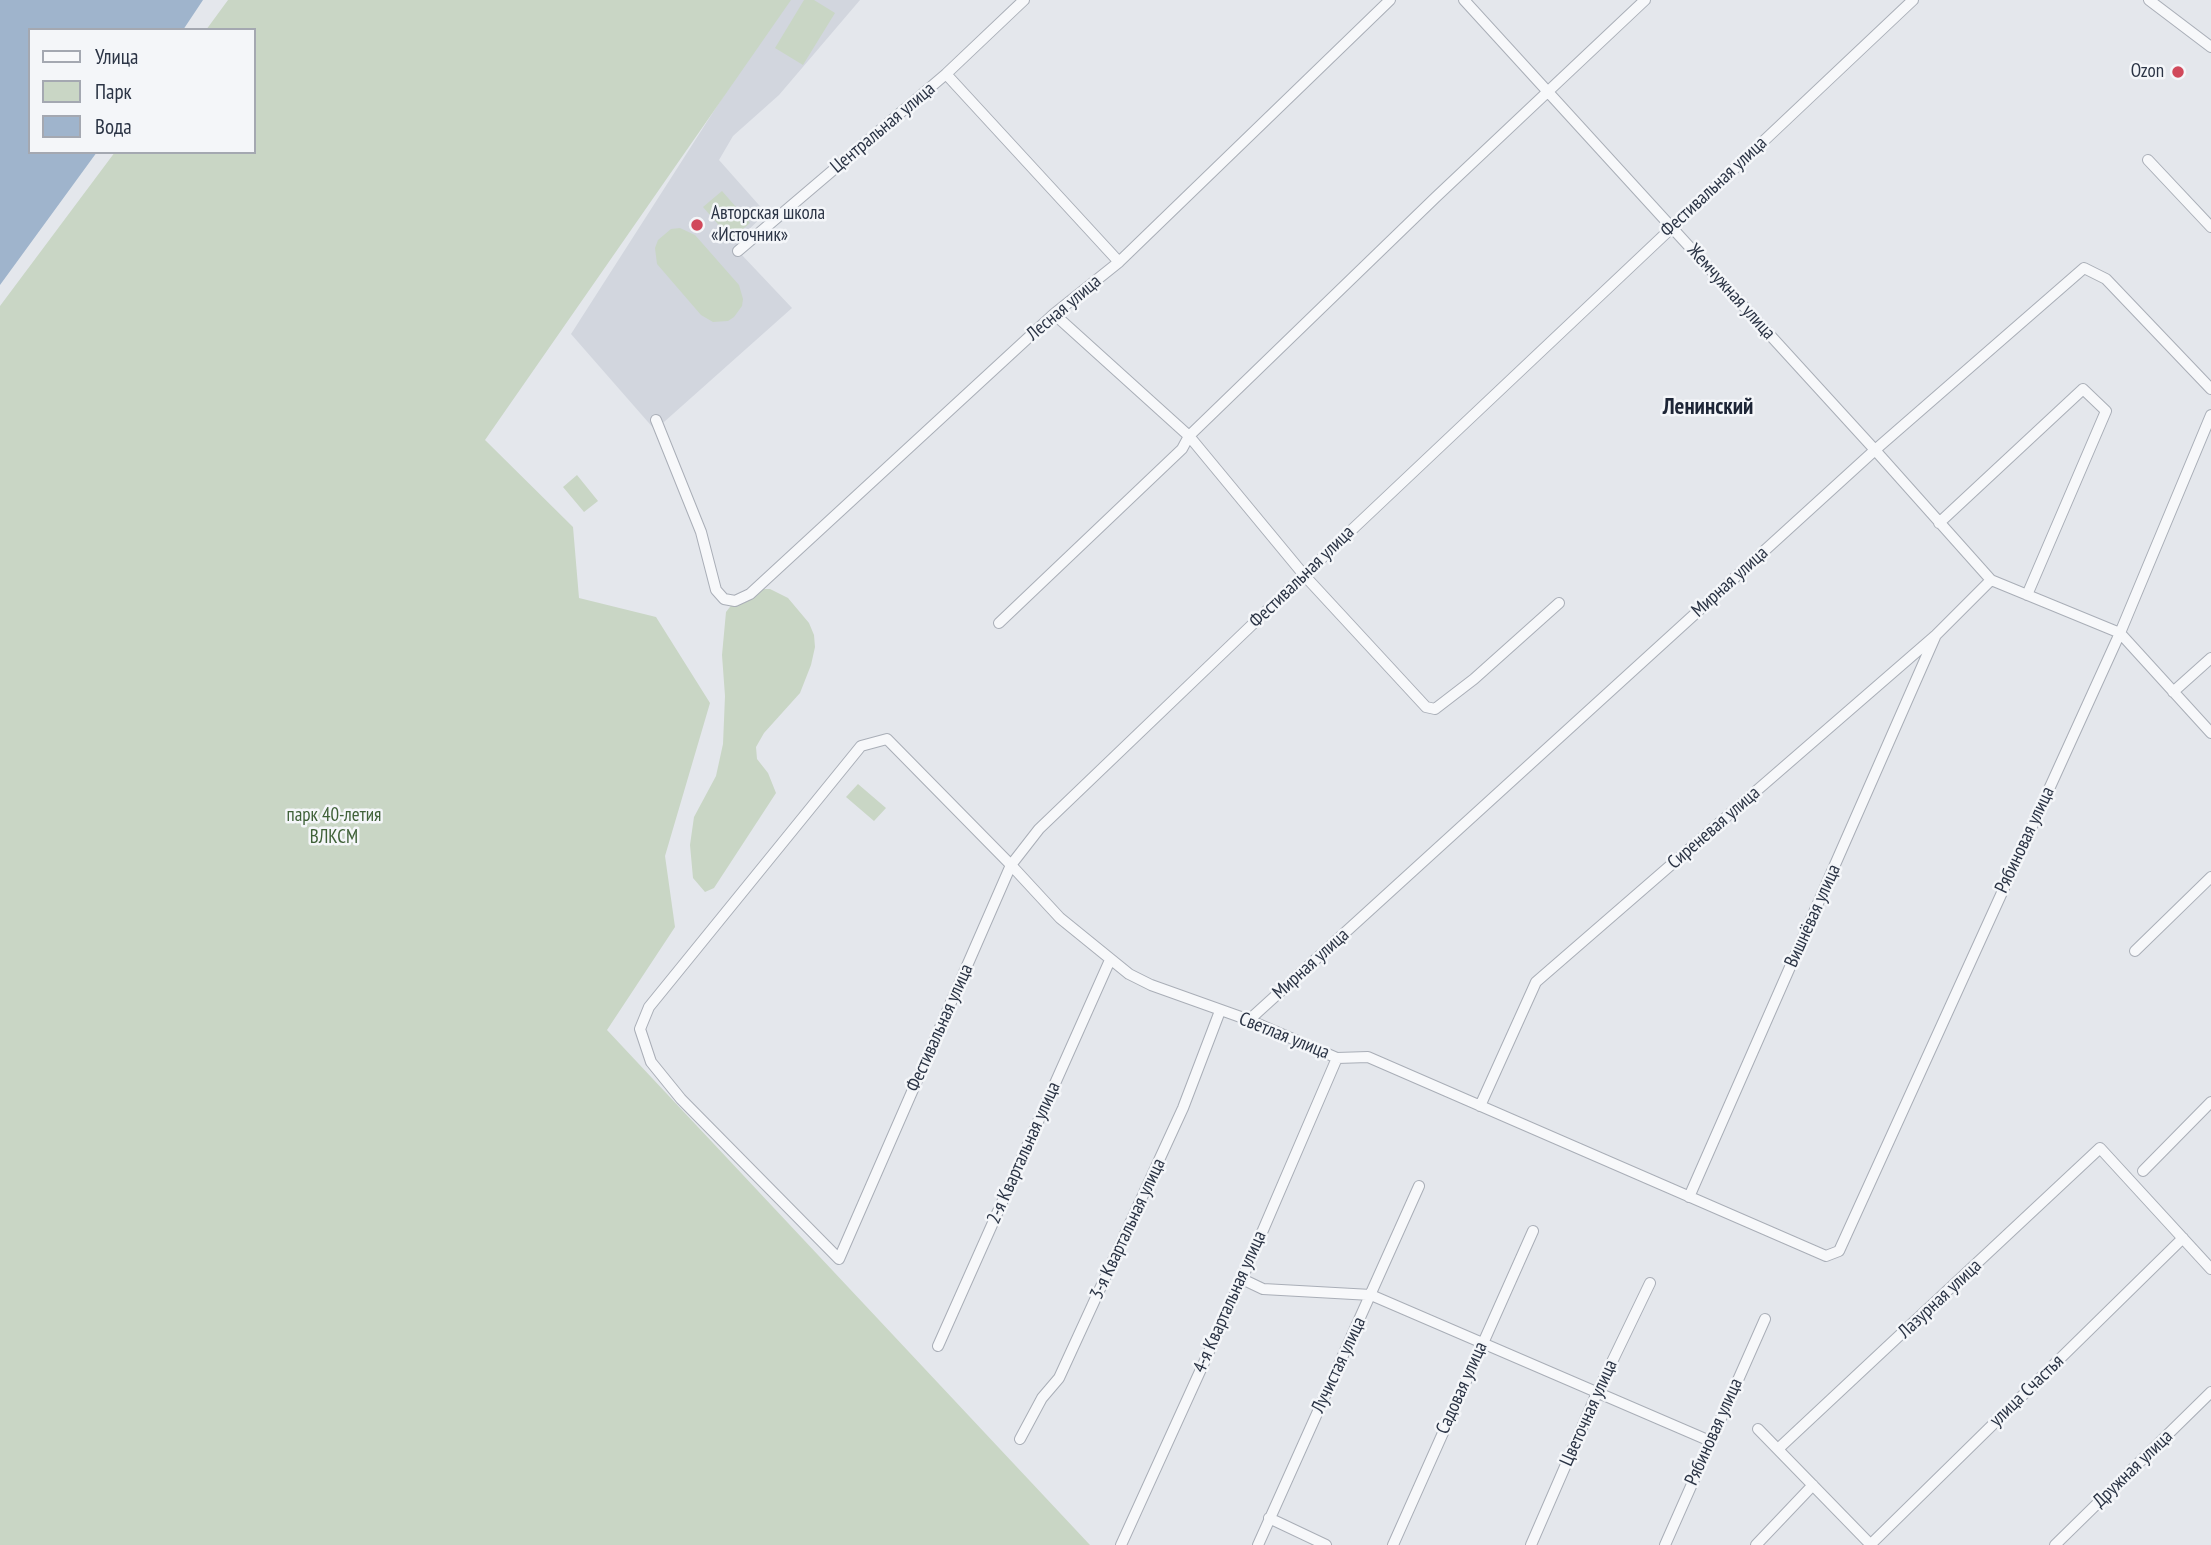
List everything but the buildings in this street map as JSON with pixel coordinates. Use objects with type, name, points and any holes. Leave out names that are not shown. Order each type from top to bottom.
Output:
[{"type":"street","name":"Центральная улица","points":[[738,251],[946,74],[1024,0]]},
{"type":"street","name":"Лесная улица","points":[[656,421],[701,532],[716,590],[720,596],[735,601],[750,594],[764,584],[1054,314],[1119,262],[1390,0]]},
{"type":"street","name":"Жемчужная улица","points":[[1464,0],[1991,580]]},
{"type":"street","points":[[999,623],[1182,449],[1189,436],[1436,197],[1644,0]]},
{"type":"street","name":"Фестивальная улица","points":[[839,1259],[1011,865],[1039,829],[1913,0]]},
{"type":"street","points":[[2150,0],[2211,47]]},
{"type":"street","points":[[946,74],[1119,262]]},
{"type":"street","points":[[2148,160],[2211,227]]},
{"type":"street","name":"Мирная улица","points":[[1248,1020],[1875,450],[2084,268],[2106,279],[2211,389]]},
{"type":"street","points":[[1054,314],[1189,436],[1304,575],[1426,707],[1435,709],[1475,680],[1559,603]]},
{"type":"street","points":[[1939,523],[2083,389],[2106,411],[2027,595]]},
{"type":"street","name":"Рябиновая улица","points":[[1826,1256],[1839,1251],[2120,633],[2211,415]]},
{"type":"street","points":[[1991,580],[2120,633],[2211,733]]},
{"type":"street","name":"Сиреневая улица","points":[[1480,1106],[1536,982],[1936,635],[1991,580]]},
{"type":"street","name":"Вишнёвая улица","points":[[1689,1197],[1936,635]]},
{"type":"street","points":[[2174,692],[2211,658]]},
{"type":"street","name":"Светлая улица","points":[[839,1259],[681,1099],[651,1062],[640,1029],[649,1007],[861,746],[887,739],[1060,918],[1110,960],[1151,985],[1248,1020],[1337,1058],[1368,1057],[1826,1256]]},
{"type":"street","points":[[2135,951],[2211,877]]},
{"type":"street","name":"2-я Квартальная улица","points":[[938,1346],[1110,960]]},
{"type":"street","name":"3-я Квартальная улица","points":[[1020,1439],[1042,1398],[1059,1378],[1184,1108],[1220,1011]]},
{"type":"street","name":"4-я Квартальная улица","points":[[1121,1545],[1242,1279],[1337,1058]]},
{"type":"street","points":[[2143,1171],[2211,1102]]},
{"type":"street","name":"Лазурная улица","points":[[1778,1449],[2100,1148],[2183,1238]]},
{"type":"street","name":"Лучистая улица","points":[[1258,1545],[1419,1186]]},
{"type":"street","name":"Садовая улица","points":[[1393,1545],[1533,1231]]},
{"type":"street","points":[[2183,1238],[2211,1269]]},
{"type":"street","name":"улица Счастья","points":[[1871,1545],[2183,1238]]},
{"type":"street","points":[[1242,1279],[1263,1289],[1371,1295],[1710,1441]]},
{"type":"street","name":"Цветочная улица","points":[[1531,1545],[1597,1393],[1650,1283]]},
{"type":"street","name":"Рябиновая улица","points":[[1665,1545],[1765,1319]]},
{"type":"street","name":"Дружная улица","points":[[2055,1545],[2211,1392]]},
{"type":"street","points":[[1758,1429],[1871,1545]]},
{"type":"street","points":[[1756,1545],[1813,1485]]},
{"type":"street","points":[[1269,1518],[1326,1545]]},
{"type":"shaded area","name":"Авторская школа «Источник»","points":[[785,0],[860,0],[779,95],[733,136],[719,160],[766,213],[740,238],[740,253],[792,308],[655,430],[571,334]]},
{"type":"green space","name":"парк 40-летия ВЛКСМ","points":[[228,0],[791,0],[485,440],[573,527],[579,598],[656,617],[710,703],[665,856],[675,927],[607,1030],[1090,1545],[0,1545],[0,306],[114,154],[256,154],[256,28],[207,28]]},
{"type":"green space","points":[[804,0],[814,0],[835,13],[803,65],[775,48]]},
{"type":"green space","points":[[722,191],[750,223],[731,239],[703,207]]},
{"type":"green space","points":[[680,228],[695,235],[739,285],[742,306],[728,321],[713,322],[701,315],[657,264],[655,248],[658,240],[671,229]]},
{"type":"green space","points":[[577,475],[598,501],[584,512],[563,487]]},
{"type":"green space","points":[[760,589],[770,589],[788,598],[809,623],[815,647],[800,693],[764,733],[756,747],[757,759],[768,773],[776,793],[714,888],[705,892],[693,878],[690,845],[694,817],[716,776],[723,744],[725,696],[722,655],[726,612],[737,598]]},
{"type":"green space","points":[[858,784],[886,808],[874,821],[846,797]]},
{"type":"water","points":[[0,0],[203,0],[184,28],[28,28],[28,154],[96,154],[0,285]]},
{"type":"place","name":"Ozon","points":[[2178,72]]},
{"type":"place","name":"Авторская школа «Источник»","points":[[697,225]]},
{"type":"district","name":"Ленинский","points":[[1708,407]]}]
